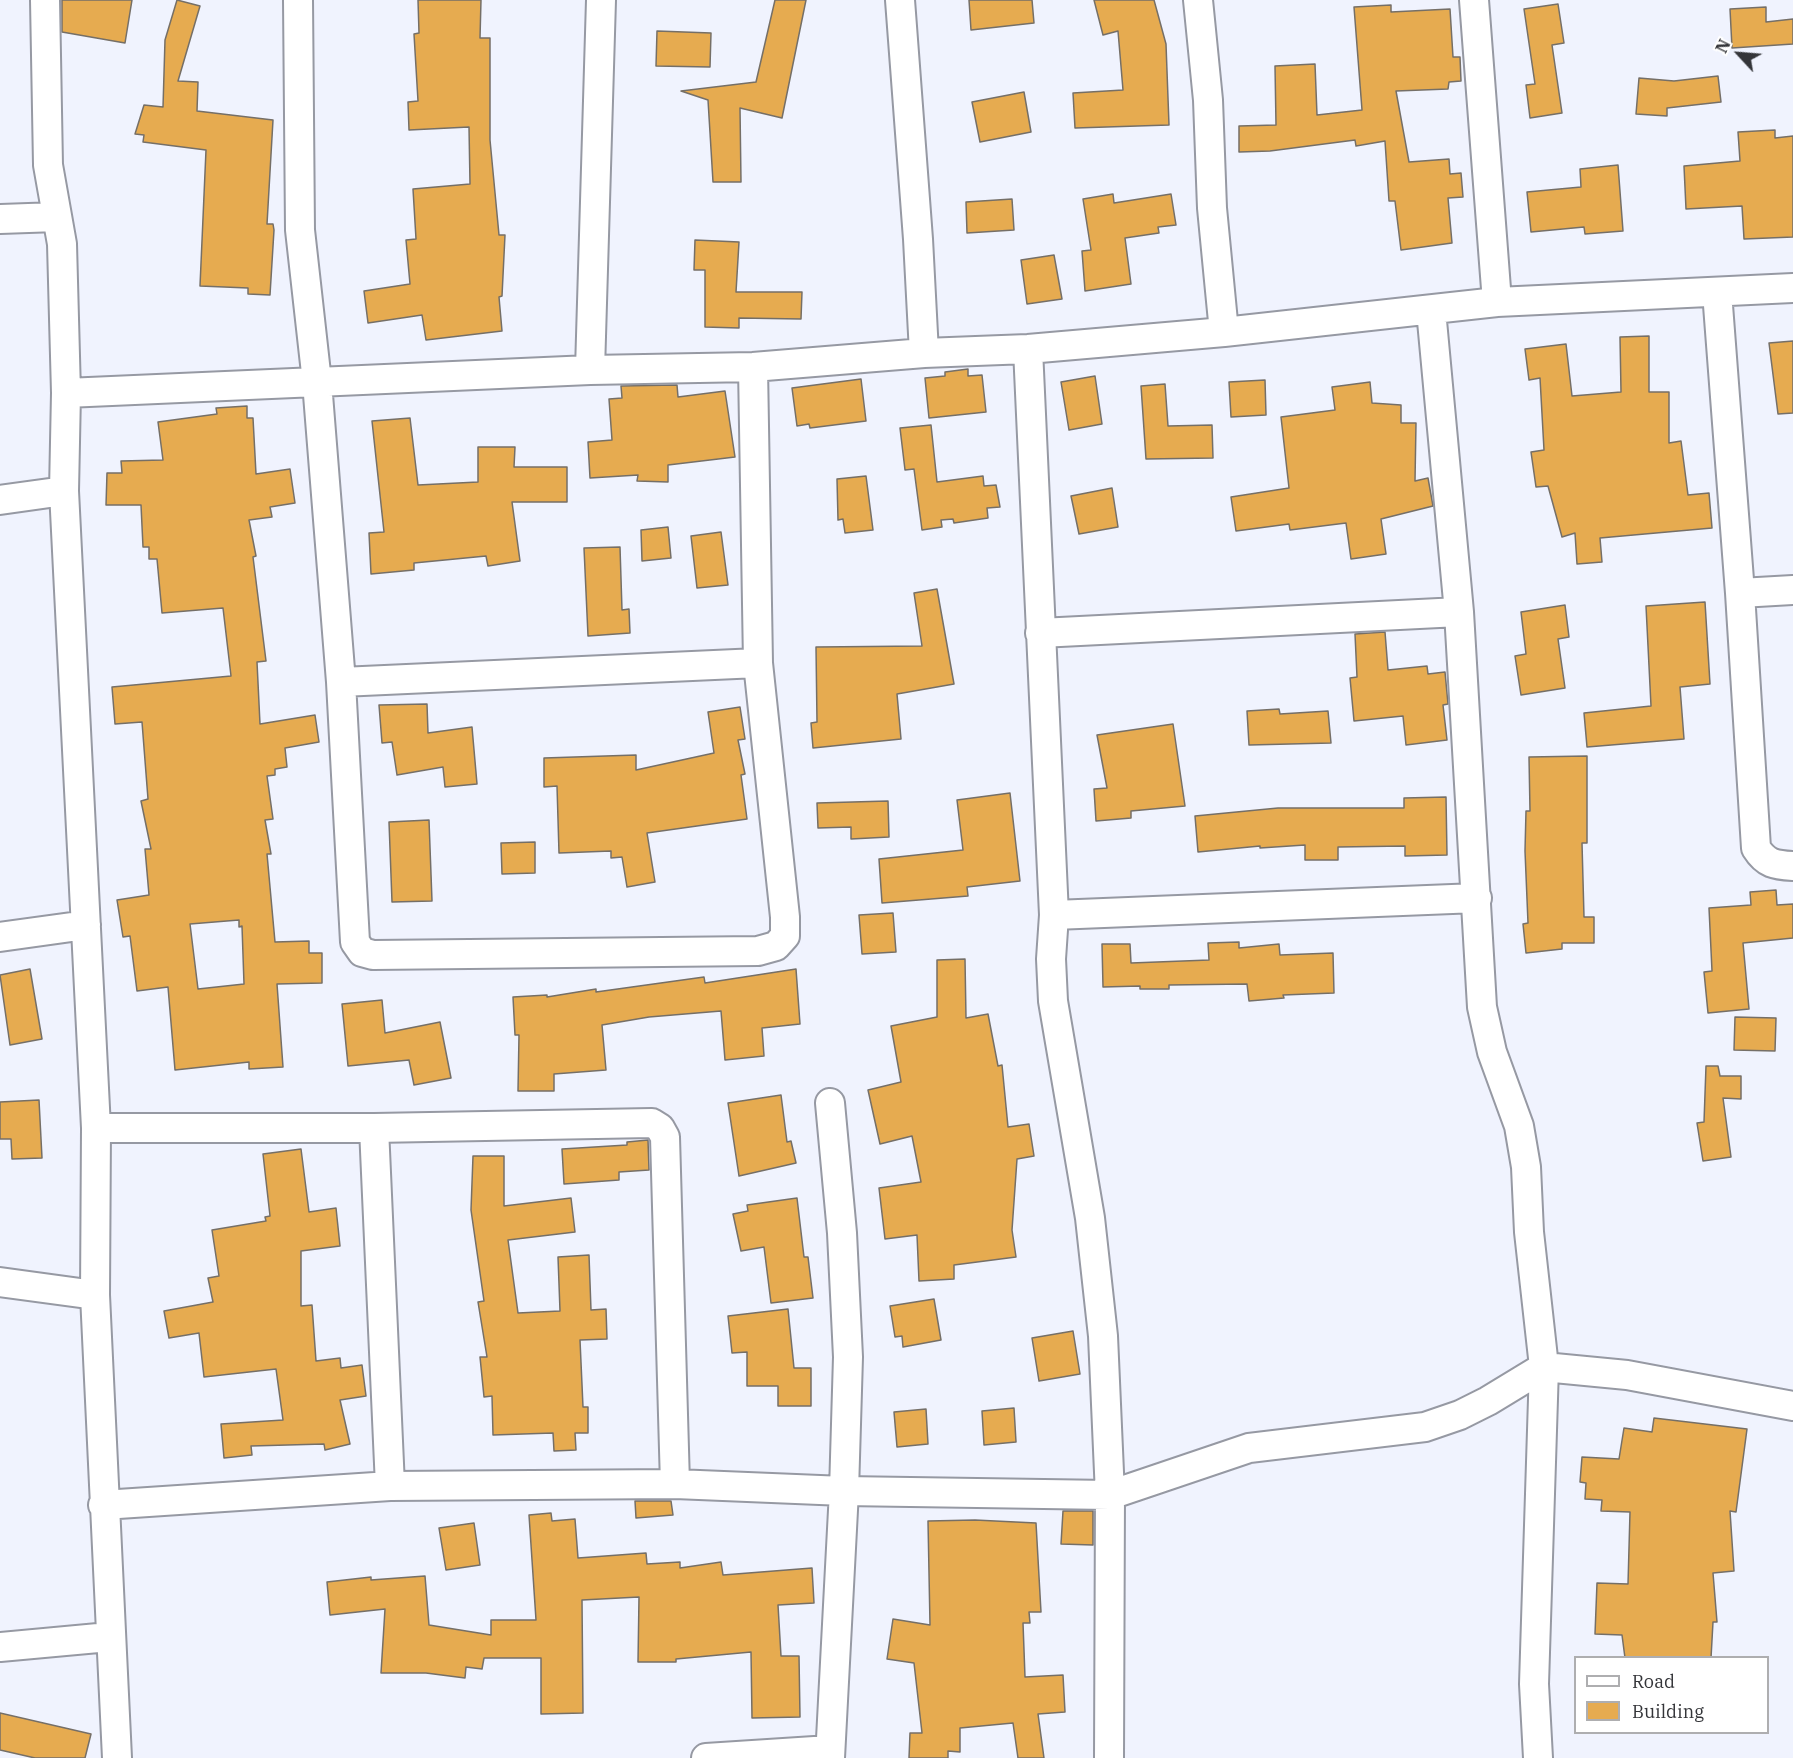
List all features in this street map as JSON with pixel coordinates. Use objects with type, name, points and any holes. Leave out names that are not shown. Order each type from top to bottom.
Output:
[{"type":"street","points":[[45,0],[48,165],[62,244],[66,393],[64,491],[96,1128],[94,1295],[109,1637],[117,1758]]},
{"type":"street","points":[[298,0],[300,230],[317,382],[341,682],[355,942],[362,952],[373,955],[758,951],[776,946],[785,936],[785,917],[758,663],[753,367]]},
{"type":"street","points":[[590,370],[601,0]]},
{"type":"street","points":[[900,0],[924,353]]},
{"type":"street","points":[[1198,0],[1208,100],[1212,208],[1224,332]]},
{"type":"street","points":[[1474,0],[1497,302]]},
{"type":"street","points":[[0,219],[57,217]]},
{"type":"street","points":[[66,393],[590,370],[753,367],[924,353],[1028,349],[1224,332],[1497,302],[1793,288]]},
{"type":"street","points":[[1717,292],[1740,593],[1756,848],[1763,859],[1775,865],[1793,866]]},
{"type":"street","points":[[1431,310],[1459,612],[1482,1007],[1492,1052],[1519,1126],[1526,1167],[1529,1232],[1544,1368],[1534,1684],[1538,1758]]},
{"type":"street","points":[[1028,349],[1054,915],[1051,959],[1053,1001],[1090,1218],[1103,1336],[1110,1495],[1109,1758]]},
{"type":"street","points":[[0,500],[64,491]]},
{"type":"street","points":[[1740,593],[1793,590]]},
{"type":"street","points":[[1040,633],[1459,612]]},
{"type":"street","points":[[341,682],[758,663]]},
{"type":"street","points":[[1054,915],[1477,898]]},
{"type":"street","points":[[0,937],[86,925]]},
{"type":"street","points":[[706,1758],[830,1754],[844,1491],[848,1357],[842,1233],[830,1102]]},
{"type":"street","points":[[96,1128],[374,1128],[652,1123],[660,1128],[665,1137],[675,1484]]},
{"type":"street","points":[[374,1128],[390,1486]]},
{"type":"street","points":[[0,1282],[94,1295]]},
{"type":"street","points":[[103,1505],[390,1486],[675,1484],[844,1491],[1110,1495],[1249,1448],[1425,1427],[1479,1406],[1544,1368],[1627,1375],[1793,1406]]},
{"type":"street","points":[[0,1647],[109,1637]]},
{"type":"building","points":[[62,0],[132,0],[125,43],[62,32]]},
{"type":"building","points":[[177,0],[200,6],[178,81],[198,82],[197,111],[273,120],[267,224],[273,224],[274,230],[270,295],[248,294],[248,288],[200,286],[206,150],[143,142],[144,135],[135,134],[144,105],[163,107],[165,40]]},
{"type":"building","points":[[418,0],[481,0],[480,38],[490,38],[490,140],[499,235],[505,235],[502,296],[499,297],[502,331],[426,340],[422,315],[368,323],[364,291],[410,284],[406,240],[416,239],[413,189],[470,184],[469,127],[409,130],[408,102],[418,101],[414,34],[419,33]]},
{"type":"building","points":[[775,0],[806,0],[782,118],[740,108],[741,182],[713,182],[708,100],[681,91],[756,82]]},
{"type":"building","points":[[969,0],[1032,0],[1034,23],[971,30]]},
{"type":"building","points":[[1094,0],[1154,0],[1166,44],[1169,125],[1075,128],[1073,93],[1123,90],[1118,31],[1103,35]]},
{"type":"building","points":[[1558,4],[1564,43],[1552,45],[1562,113],[1530,118],[1526,85],[1535,84],[1524,9]]},
{"type":"building","points":[[1391,5],[1391,12],[1450,9],[1453,57],[1460,57],[1461,81],[1449,82],[1448,89],[1396,91],[1409,162],[1449,159],[1450,174],[1461,173],[1463,197],[1448,198],[1452,243],[1401,250],[1395,201],[1389,201],[1385,141],[1356,146],[1355,140],[1270,151],[1239,152],[1239,126],[1276,125],[1275,66],[1315,64],[1317,115],[1362,110],[1354,7]]},
{"type":"building","points":[[1766,7],[1766,22],[1793,19],[1793,44],[1732,48],[1730,9]]},
{"type":"building","points":[[657,31],[711,33],[710,67],[656,66]]},
{"type":"building","points":[[1718,76],[1721,102],[1667,108],[1667,116],[1636,114],[1639,78],[1674,81]]},
{"type":"building","points":[[1024,92],[1031,132],[980,142],[972,102]]},
{"type":"building","points":[[1775,130],[1775,138],[1793,136],[1793,237],[1744,239],[1742,206],[1686,209],[1684,166],[1740,161],[1738,132]]},
{"type":"building","points":[[1618,165],[1623,231],[1585,234],[1584,227],[1531,232],[1527,192],[1581,187],[1580,169]]},
{"type":"building","points":[[1113,194],[1114,203],[1171,194],[1176,225],[1158,227],[1159,233],[1125,238],[1131,284],[1085,291],[1082,251],[1091,250],[1083,199]]},
{"type":"building","points":[[1012,199],[1014,230],[967,233],[966,202]]},
{"type":"building","points":[[695,240],[739,242],[736,292],[802,292],[801,319],[739,318],[739,328],[705,327],[705,270],[694,270]]},
{"type":"building","points":[[1054,255],[1062,299],[1027,304],[1021,260]]},
{"type":"building","points":[[1649,336],[1649,392],[1669,392],[1669,443],[1681,441],[1688,495],[1709,493],[1712,528],[1600,538],[1602,562],[1577,564],[1575,533],[1562,537],[1548,486],[1536,487],[1531,452],[1544,450],[1540,378],[1529,380],[1525,349],[1566,344],[1572,396],[1621,392],[1620,337]]},
{"type":"building","points":[[1793,341],[1793,413],[1778,414],[1769,343]]},
{"type":"building","points":[[968,369],[968,376],[982,375],[986,412],[929,418],[925,378],[945,376],[945,372]]},
{"type":"building","points":[[1095,376],[1102,424],[1069,430],[1061,382]]},
{"type":"building","points":[[861,379],[866,421],[810,428],[809,424],[797,426],[792,388]]},
{"type":"building","points":[[1265,380],[1266,415],[1231,417],[1229,382]]},
{"type":"building","points":[[1370,382],[1372,403],[1401,405],[1401,423],[1416,423],[1415,481],[1428,478],[1433,506],[1381,519],[1386,554],[1351,559],[1346,523],[1290,530],[1289,524],[1236,531],[1231,497],[1289,488],[1281,417],[1335,410],[1332,387]]},
{"type":"building","points":[[1165,384],[1168,426],[1212,425],[1213,458],[1146,459],[1141,386]]},
{"type":"building","points":[[677,385],[678,397],[725,391],[735,457],[668,465],[668,482],[637,481],[638,475],[590,478],[588,442],[612,440],[609,399],[622,398],[621,386]]},
{"type":"building","points":[[247,406],[247,418],[253,418],[256,474],[290,469],[295,503],[270,507],[272,517],[249,520],[256,556],[253,557],[266,661],[257,662],[260,724],[315,715],[319,742],[285,748],[287,767],[275,769],[275,775],[267,776],[273,819],[265,820],[271,854],[267,854],[275,942],[309,941],[309,953],[322,953],[322,983],[277,984],[283,1067],[249,1069],[249,1062],[175,1070],[168,987],[137,991],[130,936],[123,937],[117,900],[149,895],[145,849],[151,849],[141,801],[148,799],[142,722],[115,724],[112,687],[231,676],[223,608],[162,613],[157,559],[149,559],[149,547],[143,547],[141,505],[106,505],[107,473],[122,473],[121,461],[163,460],[158,422],[217,414],[216,408]],"holes":[[[239,920],[239,927],[242,926],[244,984],[198,989],[190,924]]]},
{"type":"building","points":[[410,418],[418,485],[478,482],[478,447],[515,447],[514,467],[567,467],[567,502],[512,502],[520,561],[488,566],[486,556],[414,563],[414,570],[371,574],[369,533],[384,532],[372,421]]},
{"type":"building","points":[[931,425],[937,482],[983,476],[984,486],[996,485],[1000,507],[987,508],[988,518],[954,523],[953,519],[941,520],[942,527],[922,530],[914,469],[905,470],[900,428]]},
{"type":"building","points":[[866,476],[873,530],[845,533],[843,519],[838,520],[837,479]]},
{"type":"building","points":[[1112,488],[1118,527],[1079,534],[1071,496]]},
{"type":"building","points":[[668,527],[671,558],[642,561],[641,530]]},
{"type":"building","points":[[721,532],[728,585],[697,588],[691,536]]},
{"type":"building","points":[[620,547],[622,610],[629,609],[630,633],[588,636],[584,548]]},
{"type":"building","points":[[937,589],[954,684],[897,694],[901,739],[813,748],[811,723],[817,722],[816,647],[922,646],[914,593]]},
{"type":"building","points":[[1705,602],[1710,684],[1680,687],[1684,739],[1587,747],[1584,713],[1651,706],[1646,606]]},
{"type":"building","points":[[1565,605],[1569,637],[1558,639],[1565,688],[1521,695],[1515,656],[1526,654],[1521,612]]},
{"type":"building","points":[[1385,632],[1388,670],[1427,666],[1428,674],[1445,672],[1448,704],[1443,705],[1447,740],[1406,745],[1403,716],[1354,721],[1350,678],[1357,677],[1355,634]]},
{"type":"building","points":[[427,704],[428,733],[472,727],[477,784],[445,787],[443,767],[397,775],[392,742],[382,743],[379,705]]},
{"type":"building","points":[[740,707],[745,739],[738,740],[745,774],[741,775],[747,819],[647,833],[655,882],[627,887],[622,857],[611,858],[611,851],[559,853],[557,786],[544,787],[544,758],[636,755],[636,770],[714,753],[708,712]]},
{"type":"building","points":[[1279,709],[1280,714],[1328,711],[1331,743],[1249,745],[1247,711]]},
{"type":"building","points":[[1173,724],[1185,806],[1131,811],[1131,818],[1096,821],[1094,789],[1107,788],[1097,735]]},
{"type":"building","points":[[1587,756],[1587,843],[1582,843],[1584,917],[1594,917],[1594,943],[1562,943],[1562,949],[1526,953],[1523,924],[1528,923],[1525,851],[1526,811],[1530,811],[1529,757]]},
{"type":"building","points":[[1010,793],[1020,881],[967,887],[968,896],[882,903],[879,859],[963,850],[957,800]]},
{"type":"building","points":[[1446,797],[1447,855],[1405,856],[1405,846],[1338,847],[1338,860],[1305,860],[1305,845],[1260,848],[1260,846],[1198,852],[1195,816],[1278,808],[1404,808],[1404,798]]},
{"type":"building","points":[[888,801],[889,837],[851,839],[851,827],[818,828],[817,803]]},
{"type":"building","points":[[429,820],[432,901],[392,902],[389,822]]},
{"type":"building","points":[[535,842],[535,873],[502,874],[501,843]]},
{"type":"building","points":[[1776,890],[1777,905],[1793,904],[1793,938],[1743,943],[1749,1009],[1708,1013],[1704,972],[1712,971],[1709,908],[1751,905],[1750,892]]},
{"type":"building","points":[[893,913],[896,952],[862,954],[859,915]]},
{"type":"building","points":[[1239,942],[1239,948],[1279,944],[1280,955],[1333,953],[1334,993],[1283,995],[1284,998],[1249,1001],[1247,984],[1169,985],[1169,989],[1140,989],[1140,986],[1103,987],[1102,944],[1130,944],[1131,963],[1209,960],[1208,943]]},
{"type":"building","points":[[965,959],[966,1018],[988,1014],[998,1066],[1002,1065],[1008,1127],[1029,1124],[1034,1156],[1017,1159],[1012,1230],[1016,1257],[954,1265],[954,1279],[919,1281],[917,1235],[885,1239],[879,1188],[921,1182],[912,1136],[880,1144],[868,1090],[901,1082],[891,1026],[937,1017],[937,960]]},
{"type":"building","points":[[30,969],[42,1039],[10,1045],[0,975]]},
{"type":"building","points":[[796,969],[800,1024],[762,1028],[764,1056],[725,1060],[721,1011],[649,1017],[602,1025],[606,1070],[554,1074],[554,1091],[518,1091],[519,1035],[515,1035],[513,997],[547,995],[547,997],[596,989],[596,992],[704,977],[705,983]]},
{"type":"building","points":[[382,1000],[385,1033],[440,1022],[451,1078],[414,1085],[409,1060],[348,1066],[342,1004]]},
{"type":"building","points":[[1735,1017],[1776,1018],[1775,1051],[1734,1050]]},
{"type":"building","points":[[1706,1066],[1718,1066],[1720,1076],[1741,1076],[1741,1099],[1723,1098],[1731,1157],[1703,1161],[1697,1123],[1704,1122]]},
{"type":"building","points":[[781,1095],[787,1142],[791,1141],[796,1163],[739,1176],[728,1103]]},
{"type":"building","points":[[39,1100],[42,1158],[12,1159],[11,1139],[0,1139],[0,1102]]},
{"type":"building","points":[[648,1140],[649,1170],[619,1172],[619,1180],[564,1184],[562,1149],[627,1145],[627,1142]]},
{"type":"building","points":[[301,1149],[309,1212],[336,1208],[340,1246],[301,1251],[301,1306],[312,1305],[316,1361],[340,1358],[341,1368],[362,1365],[366,1396],[340,1400],[350,1444],[325,1450],[324,1444],[251,1446],[252,1455],[224,1458],[221,1424],[283,1420],[276,1369],[204,1377],[199,1333],[169,1338],[164,1311],[213,1302],[208,1278],[219,1276],[212,1230],[266,1221],[265,1217],[270,1216],[263,1154]]},
{"type":"building","points":[[473,1156],[504,1156],[504,1206],[571,1198],[575,1232],[508,1240],[518,1313],[560,1311],[558,1257],[589,1255],[591,1310],[606,1309],[607,1339],[580,1340],[583,1407],[588,1407],[588,1433],[575,1433],[576,1450],[554,1451],[553,1433],[493,1435],[492,1396],[484,1397],[480,1357],[487,1357],[478,1302],[484,1301],[471,1210]]},
{"type":"building","points":[[797,1198],[804,1257],[808,1257],[813,1298],[771,1303],[764,1247],[741,1251],[733,1214],[748,1211],[747,1205]]},
{"type":"building","points":[[934,1299],[941,1340],[903,1347],[902,1336],[895,1337],[890,1306]]},
{"type":"building","points":[[788,1309],[794,1368],[811,1368],[811,1406],[778,1406],[778,1386],[747,1386],[747,1352],[732,1353],[728,1316]]},
{"type":"building","points":[[1073,1331],[1080,1374],[1039,1381],[1032,1338]]},
{"type":"building","points":[[1014,1408],[1016,1442],[984,1445],[982,1411]]},
{"type":"building","points":[[926,1409],[928,1444],[897,1447],[894,1412]]},
{"type":"building","points":[[1654,1418],[1747,1429],[1736,1512],[1730,1511],[1734,1571],[1713,1573],[1717,1622],[1713,1622],[1711,1656],[1625,1656],[1622,1635],[1595,1634],[1597,1583],[1628,1584],[1630,1512],[1601,1511],[1602,1500],[1585,1499],[1586,1483],[1580,1482],[1582,1457],[1619,1459],[1624,1428],[1652,1432]]},
{"type":"building","points":[[635,1501],[671,1501],[673,1515],[636,1518]]},
{"type":"building","points":[[1063,1511],[1093,1511],[1093,1545],[1061,1544]]},
{"type":"building","points":[[551,1513],[552,1521],[575,1519],[578,1558],[646,1553],[647,1564],[680,1562],[680,1568],[721,1562],[723,1575],[812,1568],[814,1603],[778,1605],[781,1656],[799,1656],[800,1717],[752,1718],[751,1652],[676,1659],[676,1662],[638,1662],[639,1597],[582,1600],[583,1713],[541,1714],[541,1658],[484,1658],[482,1669],[466,1667],[465,1678],[426,1673],[381,1673],[385,1609],[330,1615],[327,1582],[371,1577],[371,1580],[425,1576],[429,1625],[491,1635],[491,1620],[536,1620],[529,1515]]},
{"type":"building","points":[[975,1520],[1036,1523],[1041,1612],[1029,1612],[1030,1623],[1023,1623],[1025,1677],[1063,1675],[1065,1712],[1038,1714],[1044,1758],[1018,1758],[1013,1723],[960,1728],[960,1752],[948,1751],[948,1758],[909,1758],[910,1733],[922,1733],[914,1663],[887,1659],[893,1619],[930,1625],[928,1521]]},
{"type":"building","points":[[474,1523],[480,1565],[446,1570],[439,1528]]},
{"type":"building","points":[[0,1713],[91,1734],[85,1758],[35,1758],[0,1750]]}]
